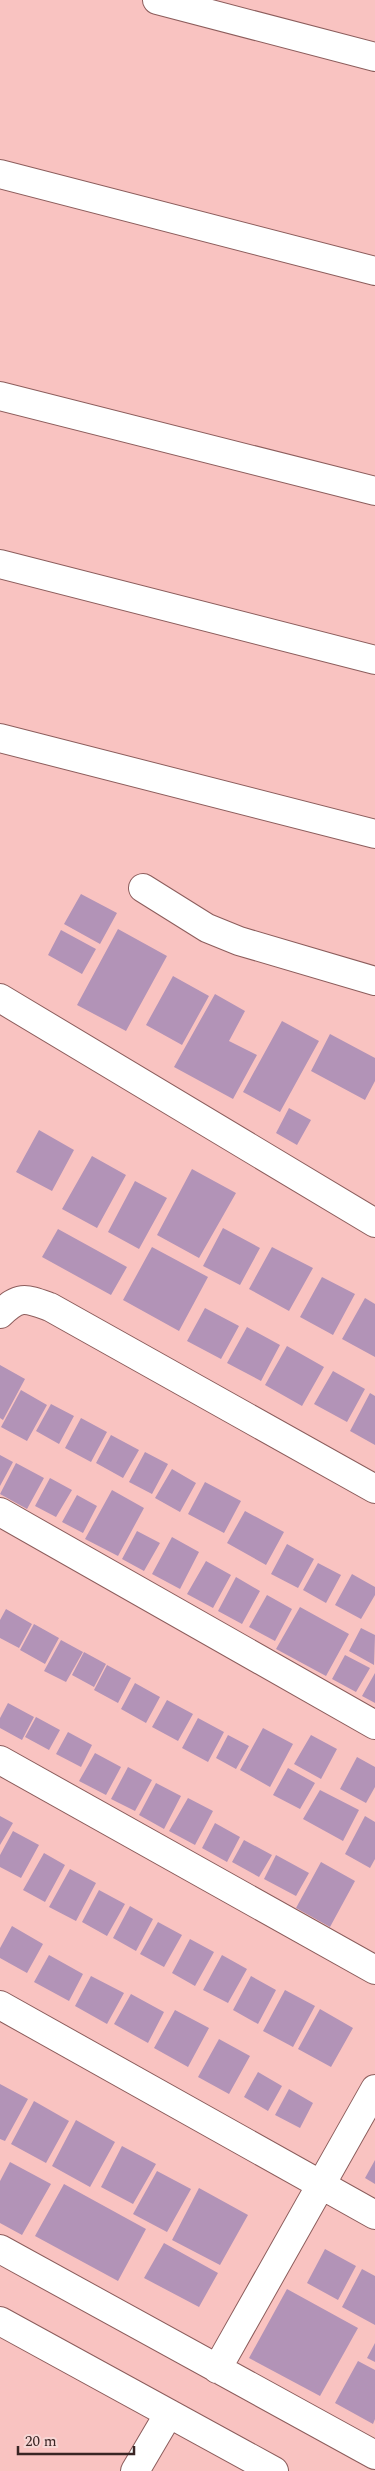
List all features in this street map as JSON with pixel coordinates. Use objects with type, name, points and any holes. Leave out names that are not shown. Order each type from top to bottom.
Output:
[{"type":"street","points":[[157,0],[375,57]]},
{"type":"street","points":[[0,174],[375,271]]},
{"type":"street","points":[[0,396],[375,491]]},
{"type":"street","points":[[0,564],[375,660]]},
{"type":"street","points":[[0,738],[375,834]]},
{"type":"street","points":[[143,888],[215,931],[263,948],[375,981]]},
{"type":"street","points":[[0,998],[375,1223]]},
{"type":"street","points":[[0,1314],[14,1301],[28,1299],[50,1307],[375,1489]]},
{"type":"street","points":[[0,1512],[375,1725]]},
{"type":"street","points":[[0,1760],[375,1970]]},
{"type":"street","points":[[0,2005],[375,2215]]},
{"type":"street","points":[[217,2369],[375,2089]]},
{"type":"street","points":[[0,2249],[375,2455]]},
{"type":"street","points":[[0,2322],[274,2471]]},
{"type":"street","points":[[135,2471],[168,2415]]},
{"type":"building","points":[[81,894],[117,913],[100,944],[64,924]]},
{"type":"building","points":[[118,929],[167,956],[126,1031],[77,1005]]},
{"type":"building","points":[[61,930],[96,949],[82,974],[48,955]]},
{"type":"building","points":[[173,976],[209,996],[182,1045],[146,1025]]},
{"type":"building","points":[[215,994],[245,1011],[229,1041],[257,1055],[233,1099],[174,1067]]},
{"type":"building","points":[[282,1021],[319,1041],[280,1112],[243,1092]]},
{"type":"building","points":[[330,1034],[375,1058],[375,1081],[365,1100],[311,1071]]},
{"type":"building","points":[[289,1108],[311,1120],[297,1145],[276,1133]]},
{"type":"building","points":[[39,1130],[74,1150],[52,1191],[16,1172]]},
{"type":"building","points":[[92,1156],[126,1175],[97,1228],[62,1209]]},
{"type":"building","points":[[192,1169],[236,1193],[199,1258],[157,1235]]},
{"type":"building","points":[[135,1181],[167,1198],[139,1249],[108,1232]]},
{"type":"building","points":[[223,1228],[260,1248],[240,1285],[203,1266]]},
{"type":"building","points":[[58,1229],[127,1267],[111,1295],[42,1257]]},
{"type":"building","points":[[152,1247],[208,1277],[179,1331],[123,1300]]},
{"type":"building","points":[[272,1247],[313,1268],[289,1311],[249,1289]]},
{"type":"building","points":[[322,1277],[355,1294],[333,1335],[300,1317]]},
{"type":"building","points":[[365,1298],[375,1304],[375,1357],[342,1339]]},
{"type":"building","points":[[205,1308],[239,1326],[221,1359],[187,1341]]},
{"type":"building","points":[[247,1327],[280,1345],[261,1381],[227,1363]]},
{"type":"building","points":[[287,1346],[324,1367],[302,1406],[265,1385]]},
{"type":"building","points":[[0,1365],[25,1379],[3,1420],[0,1418]]},
{"type":"building","points":[[333,1371],[365,1389],[347,1422],[314,1404]]},
{"type":"building","points":[[21,1390],[47,1405],[27,1441],[1,1427]]},
{"type":"building","points":[[370,1393],[375,1396],[375,1445],[350,1431]]},
{"type":"building","points":[[51,1404],[74,1416],[59,1444],[36,1431]]},
{"type":"building","points":[[81,1418],[107,1432],[91,1462],[65,1448]]},
{"type":"building","points":[[111,1435],[139,1450],[123,1478],[96,1463]]},
{"type":"building","points":[[145,1452],[168,1464],[152,1494],[129,1482]]},
{"type":"building","points":[[0,1455],[13,1462],[0,1486]]},
{"type":"building","points":[[16,1463],[44,1478],[27,1509],[0,1494]]},
{"type":"building","points":[[172,1469],[196,1483],[180,1512],[155,1498]]},
{"type":"building","points":[[50,1478],[72,1490],[56,1517],[35,1506]]},
{"type":"building","points":[[205,1482],[241,1501],[224,1533],[188,1514]]},
{"type":"building","points":[[112,1490],[144,1508],[118,1556],[85,1539]]},
{"type":"building","points":[[77,1495],[97,1506],[83,1533],[62,1522]]},
{"type":"building","points":[[245,1511],[284,1532],[266,1565],[227,1543]]},
{"type":"building","points":[[137,1531],[160,1543],[144,1571],[122,1559]]},
{"type":"building","points":[[172,1537],[199,1552],[180,1589],[152,1574]]},
{"type":"building","points":[[287,1544],[314,1559],[298,1588],[271,1574]]},
{"type":"building","points":[[206,1561],[231,1575],[213,1608],[187,1594]]},
{"type":"building","points":[[318,1563],[341,1575],[326,1603],[303,1590]]},
{"type":"building","points":[[352,1574],[375,1587],[375,1595],[361,1619],[335,1605]]},
{"type":"building","points":[[236,1577],[260,1591],[242,1624],[218,1611]]},
{"type":"building","points":[[267,1595],[292,1609],[275,1641],[249,1627]]},
{"type":"building","points":[[300,1607],[349,1634],[326,1676],[276,1649]]},
{"type":"building","points":[[6,1609],[32,1624],[19,1648],[0,1638],[0,1620]]},
{"type":"building","points":[[34,1624],[59,1638],[45,1664],[20,1650]]},
{"type":"building","points":[[361,1628],[375,1635],[374,1665],[349,1651]]},
{"type":"building","points":[[61,1640],[83,1652],[66,1682],[44,1671]]},
{"type":"building","points":[[84,1652],[106,1664],[94,1687],[72,1675]]},
{"type":"building","points":[[345,1655],[370,1668],[356,1692],[332,1679]]},
{"type":"building","points":[[107,1665],[131,1678],[118,1703],[94,1690]]},
{"type":"building","points":[[375,1673],[375,1703],[362,1696]]},
{"type":"building","points":[[135,1683],[160,1697],[146,1723],[121,1709]]},
{"type":"building","points":[[167,1700],[193,1714],[178,1741],[152,1727]]},
{"type":"building","points":[[8,1703],[34,1717],[22,1740],[0,1728],[0,1718]]},
{"type":"building","points":[[36,1717],[60,1730],[49,1750],[25,1737]]},
{"type":"building","points":[[198,1718],[224,1732],[208,1762],[182,1748]]},
{"type":"building","points":[[263,1728],[293,1744],[270,1787],[240,1770]]},
{"type":"building","points":[[68,1732],[92,1745],[81,1767],[56,1754]]},
{"type":"building","points":[[228,1735],[249,1746],[236,1769],[216,1758]]},
{"type":"building","points":[[311,1735],[337,1749],[321,1779],[294,1764]]},
{"type":"building","points":[[95,1753],[121,1767],[106,1795],[79,1781]]},
{"type":"building","points":[[357,1757],[375,1767],[375,1787],[366,1803],[340,1789]]},
{"type":"building","points":[[128,1767],[152,1780],[135,1811],[111,1799]]},
{"type":"building","points":[[288,1768],[315,1783],[300,1809],[273,1795]]},
{"type":"building","points":[[156,1783],[181,1796],[164,1829],[139,1815]]},
{"type":"building","points":[[320,1790],[359,1810],[343,1841],[303,1819]]},
{"type":"building","points":[[188,1798],[213,1811],[195,1845],[169,1831]]},
{"type":"building","points":[[0,1816],[13,1823],[0,1845]]},
{"type":"building","points":[[365,1816],[375,1822],[375,1859],[370,1868],[345,1854]]},
{"type":"building","points":[[215,1823],[240,1837],[227,1862],[202,1848]]},
{"type":"building","points":[[13,1831],[39,1845],[21,1878],[0,1867],[0,1855]]},
{"type":"building","points":[[244,1840],[272,1855],[259,1877],[232,1862]]},
{"type":"building","points":[[44,1853],[65,1865],[45,1902],[23,1890]]},
{"type":"building","points":[[276,1855],[309,1873],[296,1896],[264,1879]]},
{"type":"building","points":[[321,1862],[355,1881],[330,1927],[296,1908]]},
{"type":"building","points":[[70,1869],[96,1883],[76,1921],[49,1907]]},
{"type":"building","points":[[99,1890],[125,1904],[107,1936],[82,1922]]},
{"type":"building","points":[[130,1906],[153,1919],[136,1951],[113,1938]]},
{"type":"building","points":[[158,1922],[182,1935],[164,1967],[140,1954]]},
{"type":"building","points":[[12,1926],[43,1944],[27,1973],[0,1958],[0,1948]]},
{"type":"building","points":[[190,1939],[214,1952],[195,1986],[172,1973]]},
{"type":"building","points":[[49,1955],[83,1974],[69,2001],[34,1982]]},
{"type":"building","points":[[222,1955],[247,1969],[228,2003],[203,1990]]},
{"type":"building","points":[[91,1976],[124,1993],[107,2024],[75,2006]]},
{"type":"building","points":[[251,1976],[276,1990],[258,2024],[233,2010]]},
{"type":"building","points":[[285,1990],[315,2006],[293,2047],[263,2031]]},
{"type":"building","points":[[131,1994],[164,2012],[148,2043],[114,2024]]},
{"type":"building","points":[[320,2009],[353,2028],[331,2067],[298,2049]]},
{"type":"building","points":[[175,2010],[209,2028],[188,2067],[154,2048]]},
{"type":"building","points":[[219,2039],[250,2056],[229,2094],[198,2077]]},
{"type":"building","points":[[258,2072],[282,2086],[268,2111],[244,2097]]},
{"type":"building","points":[[0,2084],[28,2099],[5,2141],[0,2139]]},
{"type":"building","points":[[289,2089],[313,2103],[300,2128],[275,2115]]},
{"type":"building","points":[[34,2101],[69,2121],[46,2163],[11,2144]]},
{"type":"building","points":[[76,2120],[115,2142],[90,2187],[52,2166]]},
{"type":"building","points":[[122,2146],[156,2164],[133,2204],[101,2187]]},
{"type":"building","points":[[375,2160],[375,2184],[365,2178]]},
{"type":"building","points":[[10,2162],[51,2184],[22,2235],[0,2223],[0,2181]]},
{"type":"building","points":[[157,2171],[191,2189],[167,2232],[133,2214]]},
{"type":"building","points":[[64,2184],[146,2229],[118,2281],[35,2236]]},
{"type":"building","points":[[199,2188],[248,2215],[220,2265],[172,2240]]},
{"type":"building","points":[[164,2243],[218,2273],[199,2307],[144,2278]]},
{"type":"building","points":[[325,2249],[356,2266],[338,2300],[307,2283]]},
{"type":"building","points":[[362,2269],[375,2276],[375,2325],[342,2307]]},
{"type":"building","points":[[287,2289],[358,2328],[320,2396],[249,2358]]},
{"type":"building","points":[[375,2343],[375,2362],[367,2358]]},
{"type":"building","points":[[358,2361],[375,2370],[375,2419],[373,2424],[335,2403]]}]
